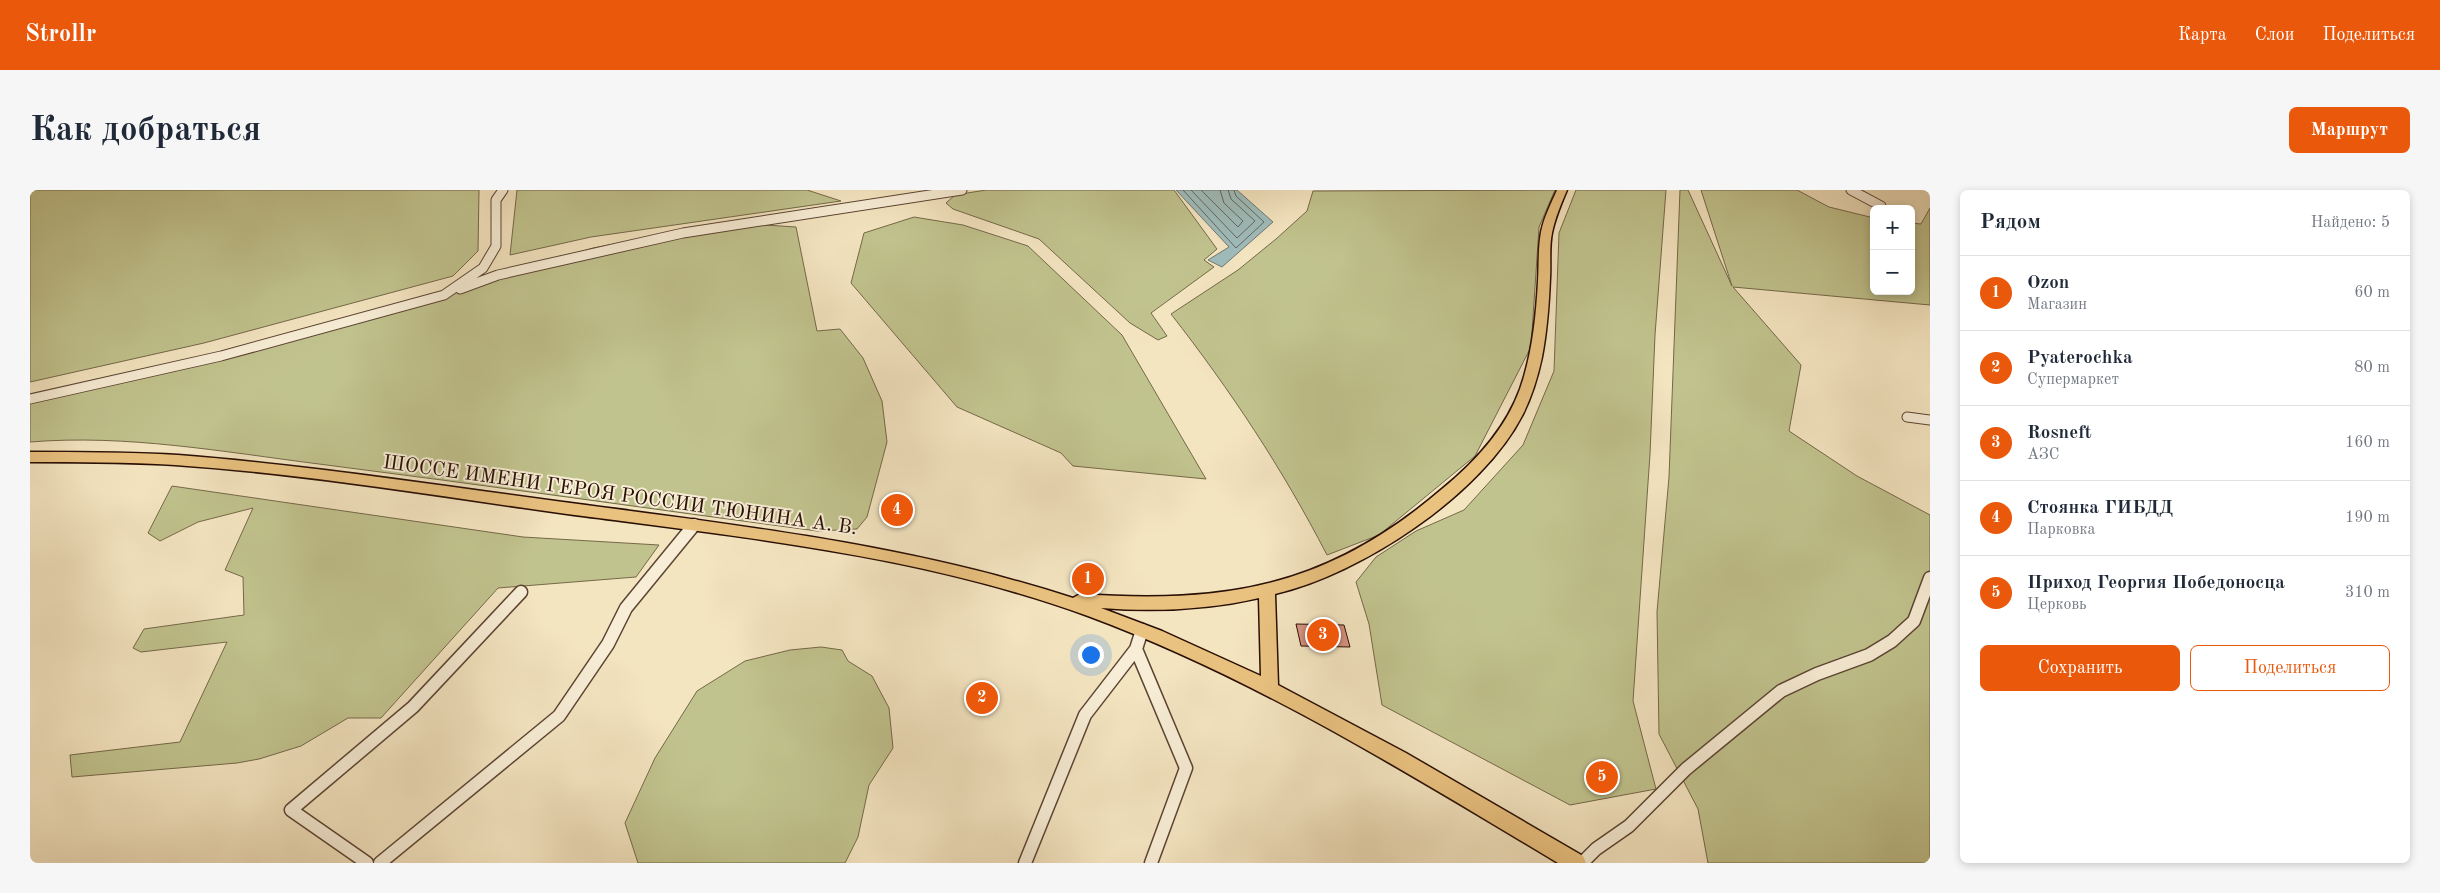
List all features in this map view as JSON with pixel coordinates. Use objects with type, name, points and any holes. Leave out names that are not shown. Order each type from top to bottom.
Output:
[{"type":"main road","points":[[1054,597],[1136,605],[1170,604],[1267,591],[1318,576],[1386,542],[1437,504],[1480,462],[1503,434],[1521,404],[1537,350],[1547,229],[1562,190]]},
{"type":"main road","name":"ШОССЕ ИМЕНИ ГЕРОЯ РОССИИ ТЮНИНА А. В.","points":[[30,457],[177,460],[302,473],[694,525],[852,550],[958,571],[1054,597],[1142,630],[1270,690],[1364,737],[1555,858],[1576,863]]},
{"type":"main road","points":[[1267,591],[1270,690]]},
{"type":"street","points":[[444,295],[483,268],[496,246],[496,200],[503,190]]},
{"type":"street","points":[[30,399],[221,356],[444,295],[498,276],[683,233],[962,190]]},
{"type":"street","points":[[1851,190],[1879,205]]},
{"type":"street","points":[[1907,417],[1930,420]]},
{"type":"street","points":[[380,863],[559,716],[608,644],[626,608],[694,525]]},
{"type":"street","points":[[1582,863],[1602,844],[1629,826],[1686,769],[1781,691],[1817,674],[1869,655],[1892,641],[1914,621],[1930,578]]},
{"type":"street","points":[[367,863],[291,810],[413,707],[521,592]]},
{"type":"street","points":[[1025,863],[1085,715],[1136,649],[1142,630]]},
{"type":"street","points":[[1136,649],[1186,768],[1151,863]]},
{"type":"green space","points":[[30,190],[479,190],[478,251],[453,276],[204,343],[30,382]]},
{"type":"green space","points":[[517,190],[807,190],[841,201],[591,237],[510,255]]},
{"type":"green space","points":[[986,190],[1174,190],[1217,249],[1204,260],[1214,267],[1151,313],[1167,336],[1158,340],[1130,323],[1039,239],[953,209],[946,203],[955,195]]},
{"type":"green space","points":[[1555,190],[1539,227],[1531,347],[1475,456],[1379,535],[1327,555],[1292,491],[1255,431],[1171,314],[1238,270],[1276,239],[1307,211],[1313,191]]},
{"type":"green space","points":[[1576,190],[1666,190],[1655,335],[1650,454],[1633,701],[1656,789],[1570,805],[1382,705],[1369,624],[1356,582],[1376,557],[1416,531],[1464,510],[1523,445],[1554,371],[1559,233]]},
{"type":"green space","points":[[1680,190],[1688,190],[1732,286],[1701,190],[1797,190],[1829,207],[1870,217],[1870,295],[1915,295],[1915,223],[1921,224],[1930,208],[1930,305],[1733,287],[1801,365],[1789,431],[1857,476],[1930,515],[1930,863],[1708,863],[1698,809],[1659,734],[1657,612],[1669,477]]},
{"type":"green space","points":[[914,217],[963,225],[1028,246],[1122,335],[1206,479],[1073,466],[1061,453],[957,407],[851,283],[864,233]]},
{"type":"green space","points":[[765,225],[796,227],[817,331],[840,329],[863,358],[882,401],[887,442],[867,517],[857,529],[817,531],[175,445],[102,440],[30,442],[30,401],[223,357],[593,248],[660,235]]},
{"type":"green space","points":[[172,486],[523,537],[659,545],[636,577],[498,588],[381,718],[348,718],[301,746],[259,759],[237,763],[72,777],[70,755],[180,742],[227,642],[141,652],[133,648],[144,629],[244,615],[243,577],[225,570],[253,508],[198,522],[160,541],[148,533]]},
{"type":"green space","points":[[821,647],[842,650],[848,661],[872,676],[889,708],[893,748],[869,785],[858,837],[845,863],[638,863],[625,823],[655,758],[697,691],[745,661],[790,650]]},
{"type":"water","points":[[1176,190],[1237,190],[1273,222],[1222,267],[1208,260],[1229,247]]},
{"type":"building","points":[[1296,624],[1344,625],[1350,647],[1301,646]]},
{"type":"building","points":[[1605,768],[1614,784],[1598,785],[1589,769]]},
{"type":"place","name":"Стоянка ГИБДД","points":[[897,510]]},
{"type":"place","name":"Ozon","points":[[1088,579]]},
{"type":"place","name":"Rosneft","points":[[1323,635]]},
{"type":"place","name":"Pyaterochka","points":[[982,698]]},
{"type":"place","name":"Приход Георгия Победоносца","points":[[1602,777]]}]
